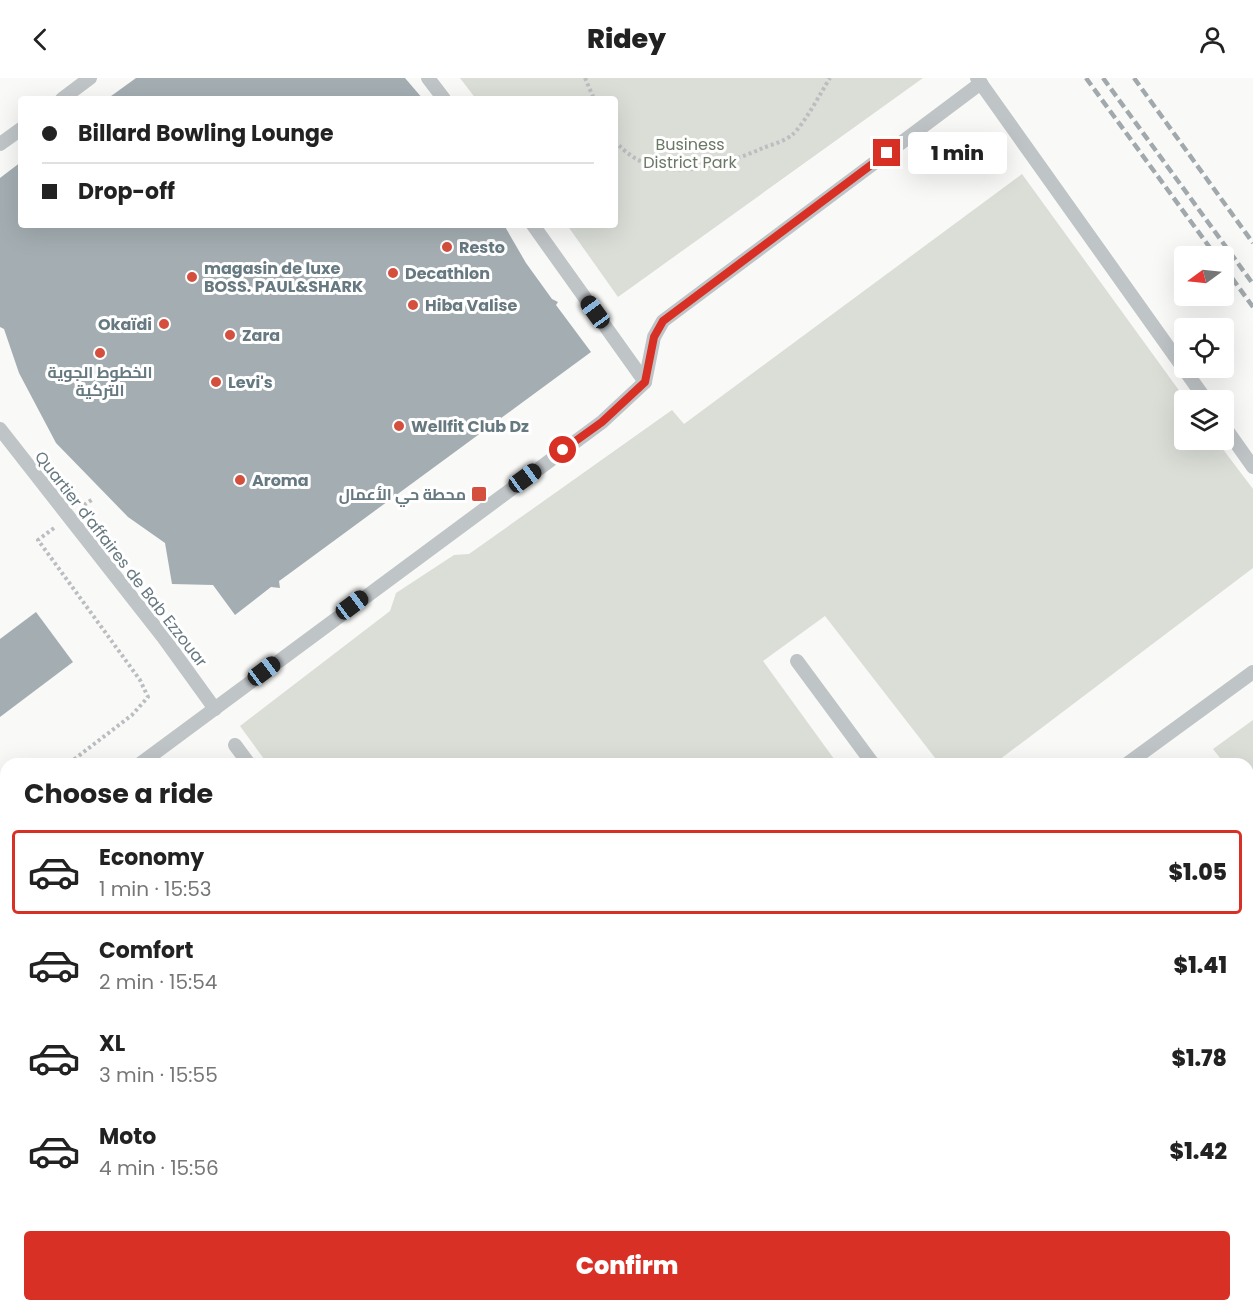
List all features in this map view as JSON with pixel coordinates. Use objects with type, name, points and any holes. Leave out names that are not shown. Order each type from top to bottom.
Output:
[{"type":"lane","points":[[66,96],[90,78]]},
{"type":"lane","points":[[429,78],[442,96]]},
{"type":"lane","points":[[148,758],[602,422],[645,382],[654,337],[663,321],[979,80],[1199,390]]},
{"type":"lane","points":[[0,144],[18,131]]},
{"type":"lane","points":[[535,228],[645,382]]},
{"type":"lane","name":"Quartier d'affaires de Bab Ezzouar","points":[[0,429],[67,518],[163,637],[215,709]]},
{"type":"lane","points":[[1234,440],[1253,467]]},
{"type":"lane","points":[[797,661],[869,758]]},
{"type":"lane","points":[[1135,758],[1253,672]]},
{"type":"lane","points":[[235,744],[245,758]]},
{"type":"path","points":[[585,78],[593,96]]},
{"type":"path","points":[[618,144],[626,153],[651,166],[673,171],[735,160],[792,136],[830,78]]},
{"type":"path","points":[[76,758],[132,715],[148,697],[140,680],[38,540],[93,499]]},
{"type":"green space","name":"Business District Park","points":[[460,78],[923,78],[618,297],[569,228],[618,228],[618,96],[474,96]]},
{"type":"green space","points":[[1022,174],[1179,390],[1174,390],[1174,450],[1224,450],[1253,489],[1253,568],[1002,758],[935,758],[825,616],[763,661],[833,758],[263,758],[240,726],[390,611],[396,593],[454,555],[469,554],[672,410],[684,424]]},
{"type":"green space","points":[[1253,720],[1253,758],[1220,758],[1213,749]]},
{"type":"building","points":[[136,78],[405,78],[420,96],[111,96]]},
{"type":"building","points":[[18,164],[18,228],[506,228],[526,263],[552,299],[558,302],[556,305],[591,352],[279,581],[280,588],[271,587],[235,615],[213,585],[172,584],[165,543],[128,517],[56,443],[19,373],[4,329],[0,327],[0,178]]},
{"type":"building","points":[[36,612],[73,662],[0,717],[0,639]]},
{"type":"railway","points":[[1086,78],[1209,246]]},
{"type":"railway","points":[[1103,78],[1253,284]]},
{"type":"railway","points":[[1134,78],[1253,243]]},
{"type":"railway","points":[[1234,281],[1253,307]]},
{"type":"place","name":"Resto","points":[[447,247]]},
{"type":"place","name":"Decathlon","points":[[393,273]]},
{"type":"place","name":"magasin de luxe BOSS. PAUL&SHARK","points":[[192,277]]},
{"type":"place","name":"Hiba Valise","points":[[413,305]]},
{"type":"place","name":"Okaïdi","points":[[164,324]]},
{"type":"place","name":"Zara","points":[[230,335]]},
{"type":"place","name":"الخطوط الجوية التركية","points":[[100,353]]},
{"type":"place","name":"Levi's","points":[[216,382]]},
{"type":"place","name":"Wellfit Club Dz","points":[[399,426]]},
{"type":"place","name":"Aroma","points":[[240,480]]},
{"type":"place","name":"محطة حي الأعمال","points":[[479,494]]},
{"type":"route","points":[[563,450],[602,422],[645,382],[654,337],[663,321],[887,153]]}]
